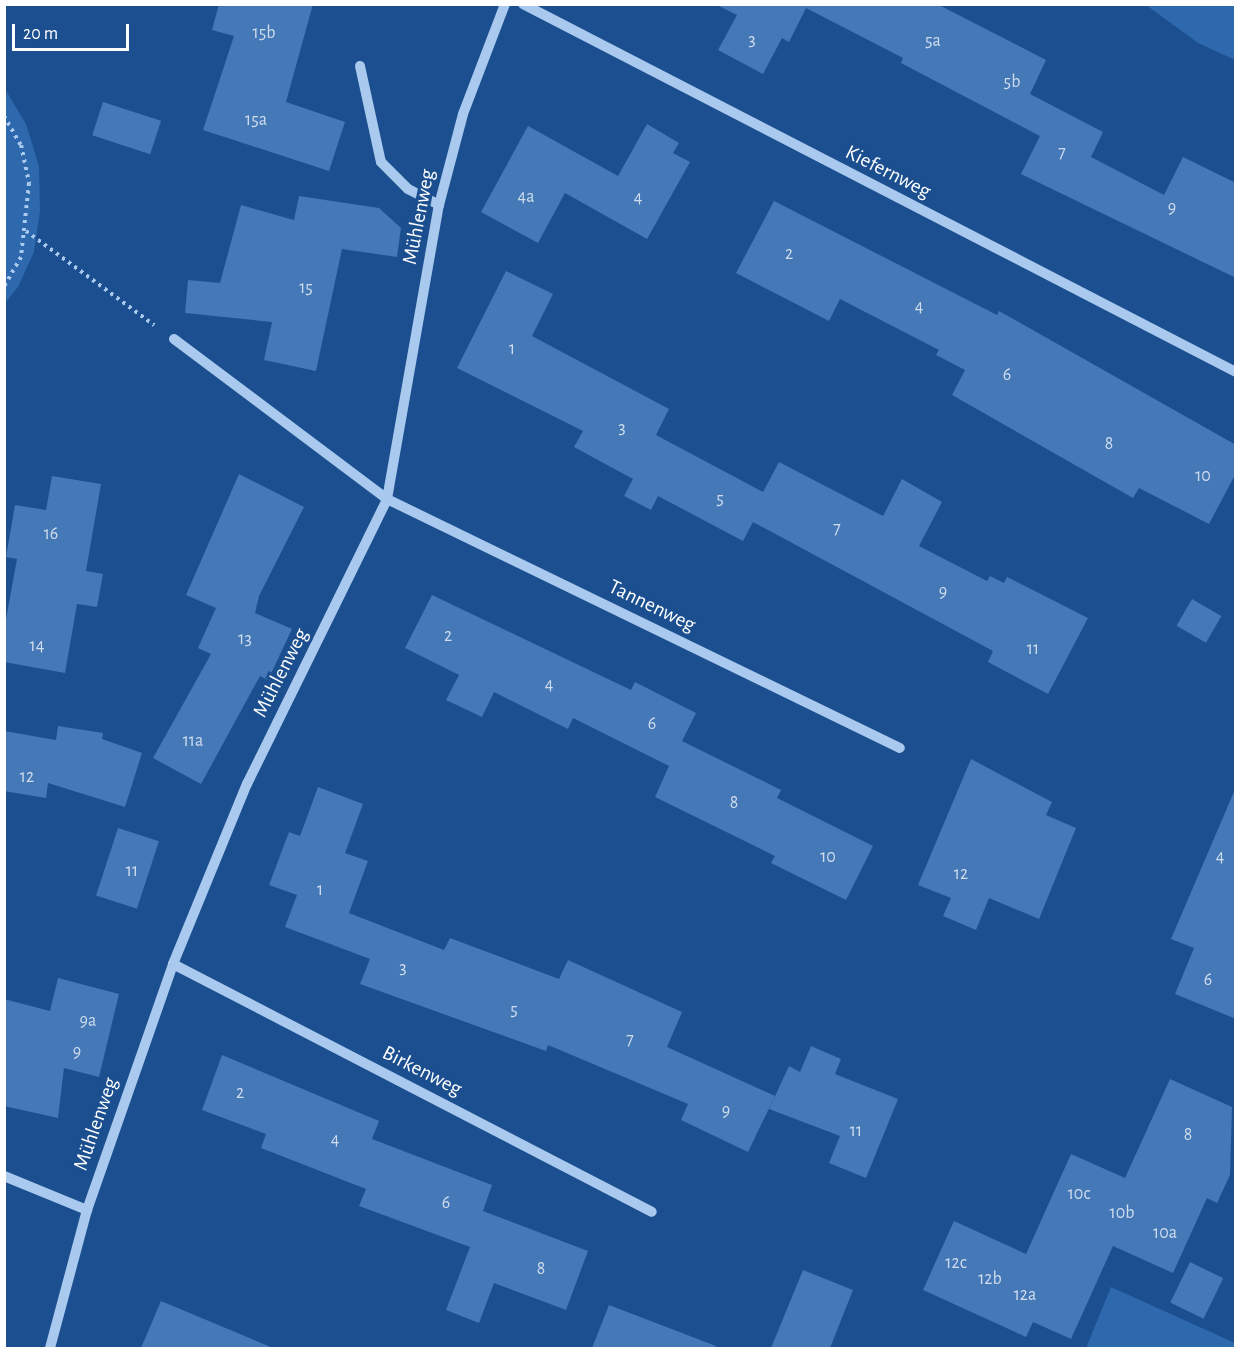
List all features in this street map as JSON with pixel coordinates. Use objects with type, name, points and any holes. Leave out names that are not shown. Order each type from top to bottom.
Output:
[{"type":"street","name":"Mühlenweg","points":[[50,1348],[87,1210],[173,964],[247,784],[387,499],[439,205],[463,114],[504,4]]},
{"type":"street","name":"Kiefernweg","points":[[523,4],[1236,372]]},
{"type":"street","points":[[360,66],[381,162],[408,189],[439,205]]},
{"type":"street","name":"Tannenweg","points":[[174,339],[387,499],[900,748]]},
{"type":"street","name":"Birkenweg","points":[[173,964],[652,1212]]},
{"type":"street","points":[[4,1176],[87,1210]]},
{"type":"path","points":[[4,116],[21,145],[29,183],[26,231],[21,257],[4,287]]},
{"type":"path","points":[[26,231],[174,339]]},
{"type":"shaded area","points":[[1146,5],[1235,5],[1235,60],[1198,43]]},
{"type":"shaded area","points":[[5,89],[26,124],[39,166],[40,211],[34,252],[18,287],[5,303]]},
{"type":"shaded area","points":[[1111,1287],[1235,1343],[1235,1348],[1086,1348]]},
{"type":"building","points":[[219,4],[313,4],[286,102],[345,122],[329,171],[203,130],[234,36],[212,30]]},
{"type":"building","points":[[715,4],[937,4],[1046,60],[1030,94],[1103,132],[1091,157],[1164,195],[1183,157],[1236,183],[1236,278],[1021,174],[1040,136],[901,63],[903,58],[806,8],[789,42],[782,38],[763,74],[718,50],[737,15]]},
{"type":"building","points":[[103,102],[161,121],[150,154],[92,135]]},
{"type":"building","points":[[647,124],[679,143],[673,153],[690,162],[647,239],[565,193],[538,243],[481,212],[528,126],[618,176]]},
{"type":"building","points":[[299,196],[379,208],[401,228],[397,257],[342,249],[316,371],[264,360],[272,322],[185,313],[188,280],[220,283],[241,205],[294,220]]},
{"type":"building","points":[[774,201],[997,315],[999,311],[1236,445],[1236,473],[1209,524],[1139,488],[1133,498],[952,395],[965,370],[936,355],[939,350],[840,299],[829,321],[736,273]]},
{"type":"building","points":[[506,271],[553,294],[532,336],[669,409],[656,435],[763,492],[779,462],[883,516],[902,479],[942,502],[919,546],[987,581],[990,576],[1004,583],[1007,577],[1088,618],[1048,694],[988,662],[993,651],[753,522],[743,541],[658,496],[651,510],[624,496],[633,479],[574,447],[583,431],[457,368]]},
{"type":"building","points":[[239,474],[304,507],[259,596],[255,613],[292,629],[268,680],[260,676],[201,784],[153,758],[211,654],[198,648],[216,608],[186,595]]},
{"type":"building","points":[[52,476],[101,484],[86,571],[103,574],[97,607],[77,604],[65,673],[4,662],[4,630],[17,559],[6,557],[15,505],[46,510]]},
{"type":"building","points":[[432,595],[631,690],[635,682],[696,713],[682,741],[781,790],[777,798],[873,846],[846,900],[771,863],[775,856],[655,797],[669,766],[573,718],[568,729],[494,692],[482,717],[446,700],[459,675],[405,648]]},
{"type":"building","points":[[1192,599],[1221,616],[1206,643],[1176,626]]},
{"type":"building","points":[[58,726],[103,733],[102,739],[142,753],[125,807],[48,783],[46,798],[4,791],[4,731],[56,740]]},
{"type":"building","points":[[971,759],[1052,802],[1046,815],[1076,828],[1039,919],[989,898],[976,930],[943,916],[951,898],[918,885]]},
{"type":"building","points":[[318,787],[363,804],[345,853],[368,861],[349,913],[444,950],[450,938],[559,979],[568,960],[682,1012],[667,1047],[775,1096],[748,1152],[681,1120],[688,1104],[548,1045],[546,1051],[360,984],[370,959],[285,927],[297,895],[269,885],[289,832],[300,836]]},
{"type":"building","points":[[1236,787],[1236,1019],[1175,994],[1194,948],[1171,939]]},
{"type":"building","points":[[118,828],[159,841],[137,909],[96,896]]},
{"type":"building","points":[[58,978],[119,994],[99,1077],[64,1068],[58,1118],[4,1106],[4,999],[50,1011]]},
{"type":"building","points":[[811,1046],[841,1059],[835,1074],[898,1099],[866,1178],[829,1163],[840,1136],[769,1109],[789,1066],[800,1072]]},
{"type":"building","points":[[222,1055],[379,1121],[372,1139],[492,1185],[483,1211],[588,1251],[566,1310],[494,1283],[479,1323],[446,1310],[470,1247],[359,1206],[366,1189],[261,1148],[266,1134],[202,1110]]},
{"type":"building","points":[[1170,1079],[1232,1107],[1230,1175],[1217,1203],[1207,1198],[1173,1273],[1113,1246],[1071,1339],[1033,1322],[1026,1337],[923,1290],[954,1221],[1026,1254],[1071,1154],[1125,1178]]},
{"type":"building","points":[[1190,1262],[1223,1278],[1204,1319],[1170,1302]]},
{"type":"building","points":[[803,1270],[853,1290],[830,1348],[771,1348]]},
{"type":"building","points":[[161,1301],[273,1348],[141,1348]]},
{"type":"building","points":[[609,1305],[716,1346],[715,1348],[592,1348]]}]
